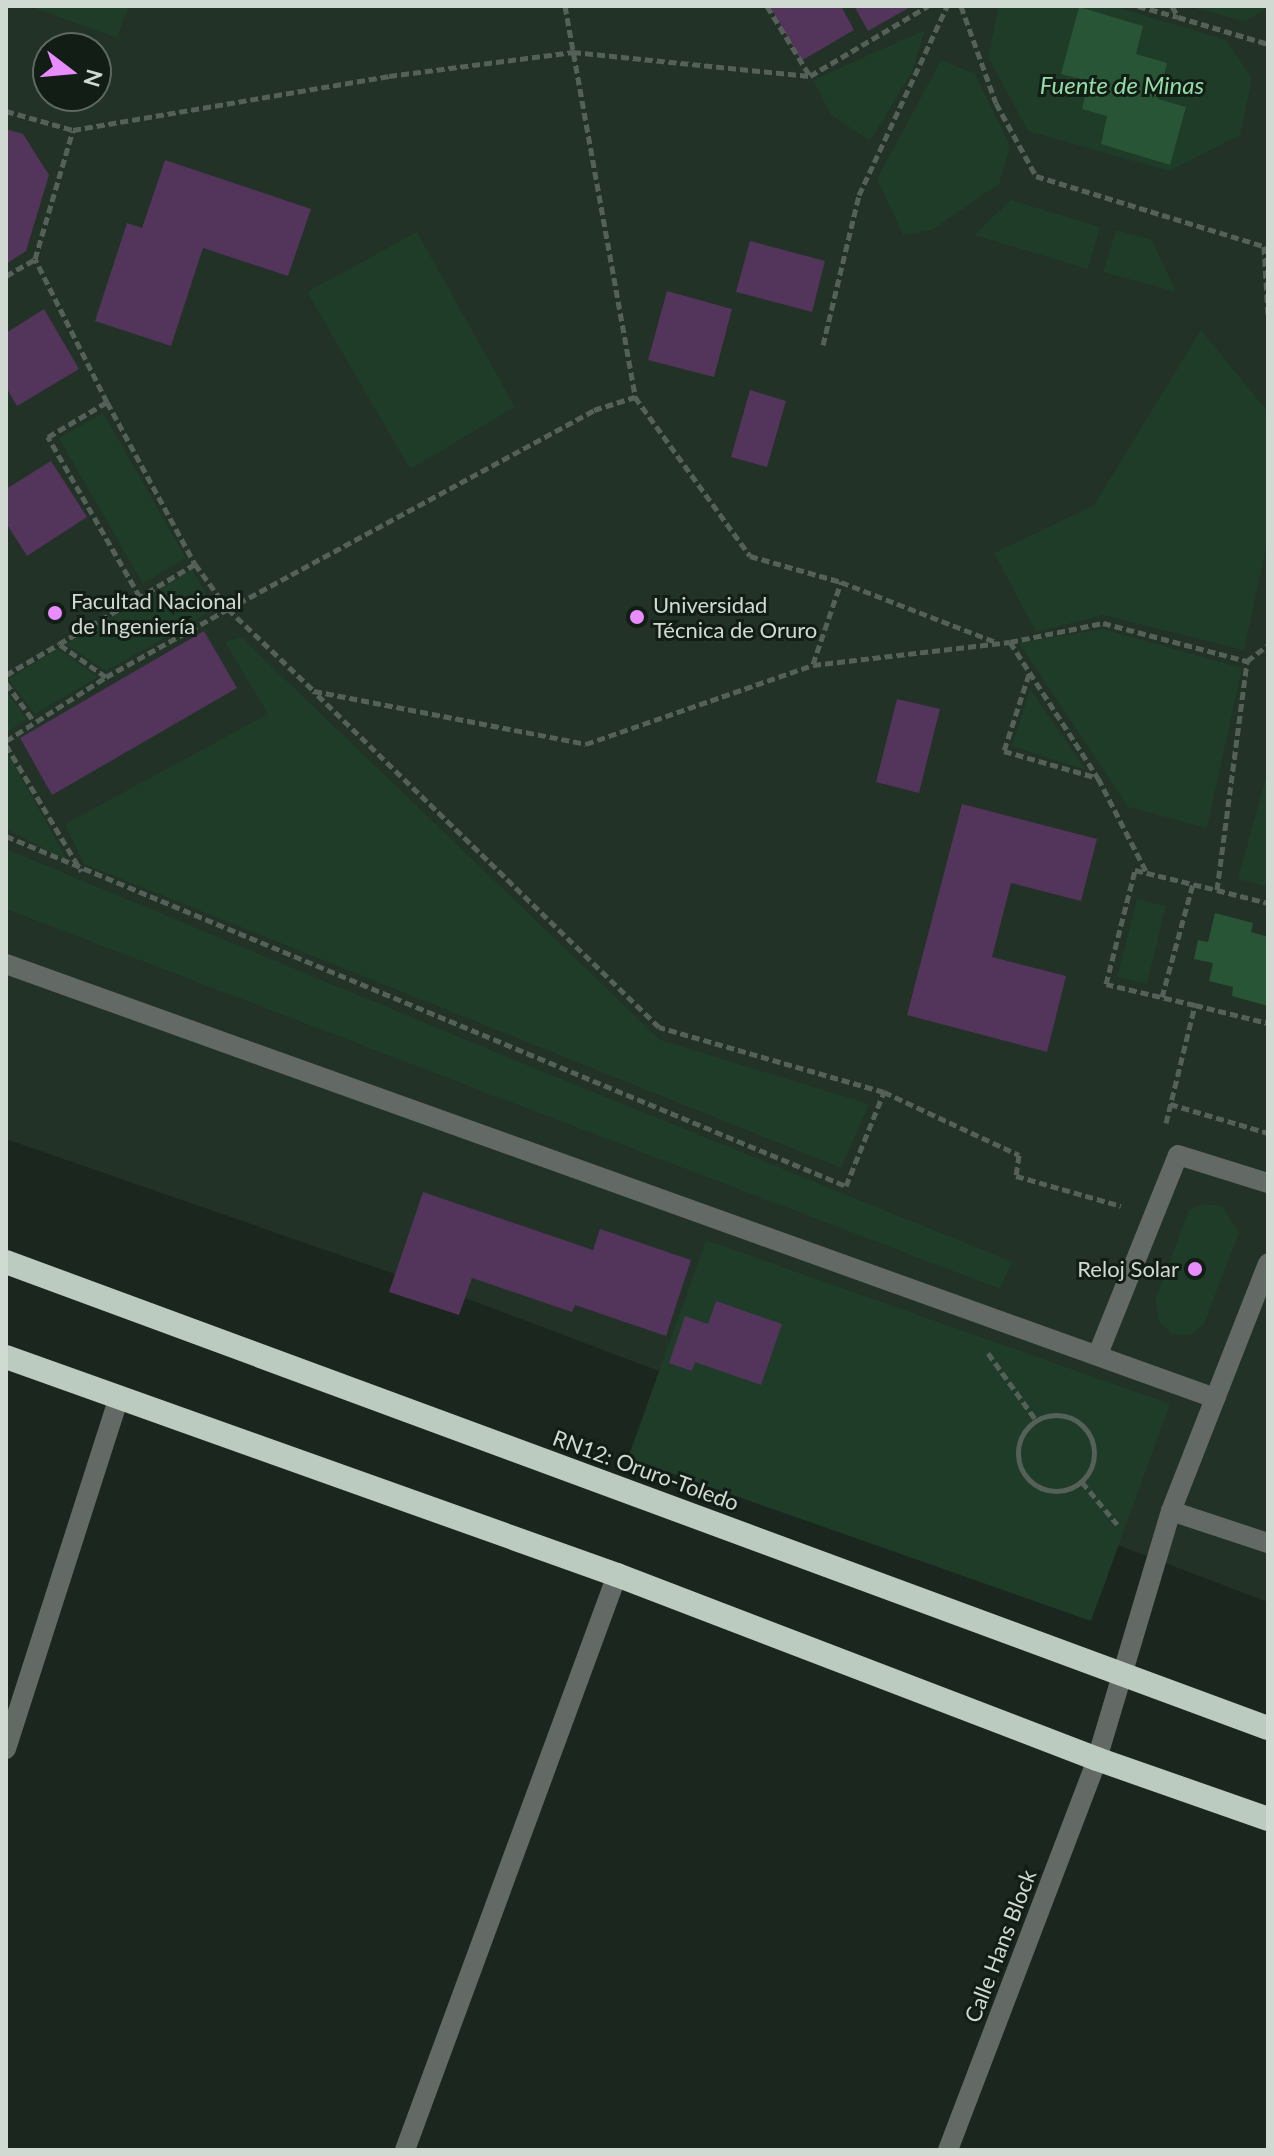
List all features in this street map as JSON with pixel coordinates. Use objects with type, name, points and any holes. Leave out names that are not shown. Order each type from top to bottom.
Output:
[{"type":"highway","name":"RN12: Oruro-Toledo","points":[[6,1262],[1268,1728]]},
{"type":"highway","points":[[6,1357],[617,1575],[1097,1759],[1268,1819]]},
{"type":"street","points":[[6,964],[1215,1398]]},
{"type":"street","points":[[1098,1354],[1178,1155],[1268,1183]]},
{"type":"street","name":"Calle Hans Block","points":[[948,2150],[1097,1759],[1125,1674],[1171,1511],[1268,1263]]},
{"type":"street","points":[[6,1749],[119,1398]]},
{"type":"street","points":[[1171,1511],[1268,1543]]},
{"type":"street","points":[[405,2150],[617,1575]]},
{"type":"path","points":[[565,6],[635,397],[750,556],[841,582],[999,643]]},
{"type":"path","points":[[767,6],[810,76]]},
{"type":"path","points":[[6,111],[73,130],[389,76],[573,52],[810,76],[928,6]]},
{"type":"path","points":[[823,345],[859,195],[947,6]]},
{"type":"path","points":[[961,6],[996,103],[1036,176],[1264,246],[1268,315]]},
{"type":"path","points":[[1138,6],[1268,44]]},
{"type":"path","points":[[1172,6],[1178,17]]},
{"type":"path","points":[[73,130],[35,259],[107,402],[195,564],[228,609],[659,1027],[884,1092],[1019,1155],[1016,1176],[1138,1211]]},
{"type":"path","points":[[6,276],[35,259]]},
{"type":"path","points":[[81,872],[6,743],[33,720],[228,609],[594,410],[635,397]]},
{"type":"path","points":[[107,402],[48,437],[140,597]]},
{"type":"path","points":[[6,675],[195,564]]},
{"type":"path","points":[[813,665],[841,582]]},
{"type":"path","points":[[314,691],[586,744],[813,665],[1010,642],[1103,623],[1247,661]]},
{"type":"path","points":[[1010,642],[1098,778],[1147,873]]},
{"type":"path","points":[[59,644],[106,677]]},
{"type":"path","points":[[1217,890],[1247,661],[1268,645]]},
{"type":"path","points":[[1029,673],[1004,751],[1098,778]]},
{"type":"path","points":[[6,683],[33,720]]},
{"type":"path","points":[[6,836],[81,872],[846,1186],[884,1092]]},
{"type":"path","points":[[1268,903],[1135,870],[1106,984],[1268,1023]]},
{"type":"path","points":[[1162,997],[1193,884]]},
{"type":"path","points":[[1164,1132],[1195,1005]]},
{"type":"path","points":[[1170,1104],[1268,1133]]},
{"type":"path","points":[[983,1346],[1036,1420]]},
{"type":"path","points":[[1061,1415],[1083,1425],[1094,1460],[1082,1482],[1059,1492],[1046,1490],[1025,1476],[1020,1465],[1020,1440],[1036,1420],[1061,1415]]},
{"type":"path","points":[[1082,1482],[1117,1524]]},
{"type":"shaded area","name":"Universidad Técnica de Oruro","points":[[6,6],[1268,6],[1268,1602],[484,1305],[6,1139]]},
{"type":"shaded area","points":[[29,6],[129,6],[117,38],[112,36],[112,32],[100,32]]},
{"type":"shaded area","points":[[999,6],[1113,6],[1226,40],[1252,78],[1240,135],[1169,171],[1028,131],[988,57]],"holes":[[[1088,81],[1170,164],[1107,116],[1082,108]]]},
{"type":"shaded area","points":[[1186,6],[1265,6],[1265,10],[1244,21]]},
{"type":"shaded area","points":[[925,30],[912,72],[870,141],[831,115],[813,80]]},
{"type":"shaded area","points":[[941,60],[975,74],[1010,146],[999,184],[932,230],[903,235],[877,179]]},
{"type":"shaded area","points":[[1011,200],[1100,227],[1088,269],[974,235]]},
{"type":"shaded area","points":[[1116,230],[1152,240],[1176,292],[1103,272]]},
{"type":"shaded area","points":[[417,232],[515,407],[410,469],[307,292]]},
{"type":"shaded area","points":[[1201,330],[1268,412],[1268,540],[1244,650],[1103,615],[1036,632],[994,553],[1094,505]]},
{"type":"shaded area","points":[[103,413],[186,558],[143,584],[59,438]]},
{"type":"shaded area","points":[[192,570],[215,609],[106,671],[66,644]]},
{"type":"shaded area","points":[[1103,629],[1242,668],[1207,828],[1128,807],[1019,643]]},
{"type":"shaded area","points":[[241,637],[660,1040],[869,1104],[841,1168],[84,864],[65,824],[268,714],[225,642]]},
{"type":"shaded area","points":[[58,649],[98,677],[35,714],[8,679]]},
{"type":"shaded area","points":[[1030,689],[1086,770],[1012,746]]},
{"type":"shaded area","points":[[6,691],[27,719],[6,733]]},
{"type":"shaded area","points":[[6,750],[68,861],[6,829]]},
{"type":"shaded area","points":[[1268,769],[1268,887],[1238,879]]},
{"type":"shaded area","points":[[6,849],[1012,1262],[1000,1289],[6,909]]},
{"type":"shaded area","points":[[1137,899],[1166,906],[1147,984],[1117,977]]},
{"type":"shaded area","points":[[1204,1204],[1222,1206],[1239,1233],[1204,1324],[1189,1336],[1172,1334],[1159,1322],[1155,1300],[1189,1210]]},
{"type":"shaded area","points":[[706,1240],[1170,1404],[1091,1621],[628,1458]]},
{"type":"water","name":"Fuente de Minas","points":[[1079,7],[1143,26],[1136,54],[1167,63],[1158,99],[1186,107],[1170,165],[1101,144],[1107,116],[1082,109],[1088,81],[1061,74]]},
{"type":"water","points":[[1215,913],[1253,923],[1251,932],[1268,937],[1268,1006],[1232,996],[1233,987],[1209,981],[1213,963],[1194,959],[1198,940],[1208,942]]},
{"type":"building","points":[[770,6],[841,6],[854,30],[801,61]]},
{"type":"building","points":[[854,6],[912,6],[868,31]]},
{"type":"building","points":[[6,129],[23,134],[49,175],[26,251],[6,264]]},
{"type":"building","points":[[165,160],[311,209],[288,276],[203,248],[171,346],[95,321],[127,223],[142,228]]},
{"type":"building","points":[[750,241],[825,261],[812,312],[736,292]]},
{"type":"building","points":[[667,291],[732,309],[714,377],[648,360]]},
{"type":"building","points":[[44,309],[79,369],[17,406],[6,387],[6,333]]},
{"type":"building","points":[[750,390],[786,401],[767,467],[731,457]]},
{"type":"building","points":[[51,461],[87,517],[27,556],[6,523],[6,489]]},
{"type":"building","points":[[204,631],[237,688],[52,795],[20,738]]},
{"type":"building","points":[[897,699],[940,709],[919,793],[876,782]]},
{"type":"building","points":[[962,804],[1097,839],[1081,901],[1011,883],[992,957],[1066,976],[1047,1052],[907,1015]]},
{"type":"building","points":[[423,1192],[593,1250],[600,1229],[691,1260],[666,1336],[575,1305],[572,1312],[472,1278],[459,1315],[389,1292]]},
{"type":"building","points":[[716,1301],[782,1324],[761,1385],[695,1362],[692,1371],[669,1363],[685,1316],[708,1324]]},
{"type":"place","name":"Facultad Nacional de Ingeniería","points":[[55,613]]},
{"type":"place","name":"Universidad Técnica de Oruro","points":[[637,617]]},
{"type":"place","name":"Reloj Solar","points":[[1195,1269]]}]
